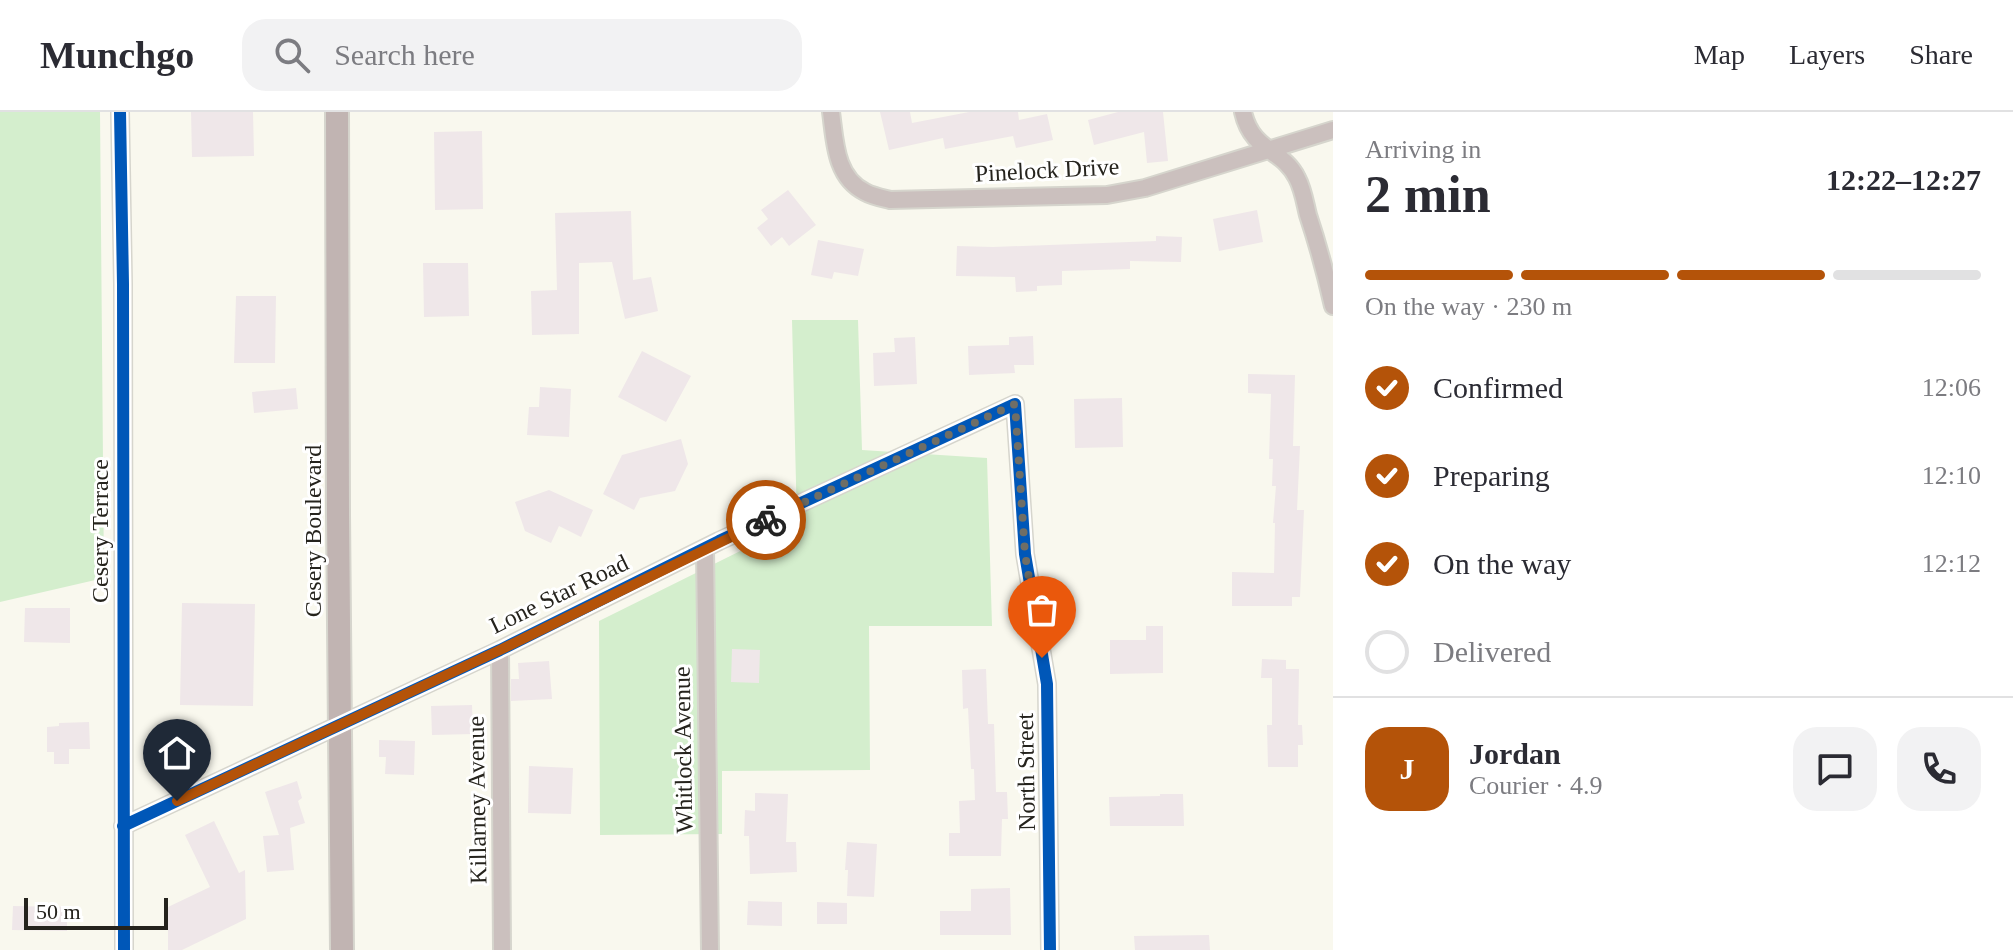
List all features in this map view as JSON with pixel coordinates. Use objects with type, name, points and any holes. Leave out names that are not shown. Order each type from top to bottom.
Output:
[{"type":"main road","name":"Cesery Boulevard","points":[[337,112],[342,950]]},
{"type":"street","name":"Cesery Terrace","points":[[120,112],[124,950]]},
{"type":"street","name":"Pinelock Drive","points":[[831,112],[844,173],[866,193],[890,200],[1107,195],[1145,188],[1333,130]]},
{"type":"street","points":[[1243,112],[1246,128],[1297,178],[1324,265],[1333,306]]},
{"type":"street","name":"Lone Star Road","points":[[123,826],[1015,404]]},
{"type":"street","name":"North Street","points":[[1015,404],[1025,554],[1047,684],[1050,950]]},
{"type":"street","name":"Whitlock Avenue","points":[[705,549],[710,950]]},
{"type":"street","name":"Killarney Avenue","points":[[500,650],[502,950]]},
{"type":"green space","points":[[0,112],[100,112],[104,578],[0,602]]},
{"type":"green space","points":[[792,320],[858,320],[862,450],[987,458],[992,626],[869,626],[870,770],[722,771],[722,834],[600,835],[599,621],[797,523]]},
{"type":"building","points":[[191,112],[253,112],[254,156],[192,157]]},
{"type":"building","points":[[880,112],[910,112],[912,123],[969,112],[1018,112],[1019,120],[1047,114],[1053,140],[1016,148],[1013,136],[945,149],[943,138],[889,150]]},
{"type":"building","points":[[1118,112],[1163,112],[1168,161],[1147,163],[1144,132],[1094,145],[1088,120]]},
{"type":"building","points":[[482,131],[483,209],[435,210],[434,132]]},
{"type":"building","points":[[788,190],[816,225],[789,246],[782,237],[771,246],[757,228],[768,219],[761,210]]},
{"type":"building","points":[[1257,210],[1263,242],[1219,251],[1213,219]]},
{"type":"building","points":[[631,211],[633,280],[651,277],[658,311],[625,319],[612,262],[579,263],[579,334],[532,335],[531,291],[557,290],[555,213]]},
{"type":"building","points":[[1156,236],[1182,237],[1181,262],[1130,261],[1130,269],[1062,271],[1062,285],[1037,286],[1037,291],[1016,292],[1015,277],[956,276],[957,246],[1156,241]]},
{"type":"building","points":[[818,240],[864,249],[858,276],[834,272],[832,279],[811,275]]},
{"type":"building","points":[[423,263],[468,263],[469,316],[424,317]]},
{"type":"building","points":[[236,296],[276,296],[275,363],[234,363]]},
{"type":"building","points":[[1033,336],[1034,365],[1014,365],[1015,373],[969,375],[968,346],[1009,345],[1009,337]]},
{"type":"building","points":[[915,337],[917,384],[874,386],[873,353],[895,352],[894,338]]},
{"type":"building","points":[[642,351],[691,376],[666,422],[618,397]]},
{"type":"building","points":[[1248,374],[1295,375],[1293,446],[1300,446],[1297,510],[1304,510],[1300,597],[1292,597],[1292,606],[1232,606],[1232,572],[1274,573],[1276,486],[1272,486],[1273,459],[1269,459],[1271,394],[1248,393]]},
{"type":"building","points":[[540,387],[571,389],[569,437],[527,435],[529,407],[539,407]]},
{"type":"building","points":[[296,388],[298,409],[254,413],[252,392]]},
{"type":"building","points":[[1122,398],[1123,447],[1075,448],[1074,399]]},
{"type":"building","points":[[681,439],[688,464],[675,491],[640,498],[634,510],[603,494],[622,455]]},
{"type":"building","points":[[549,490],[593,510],[581,537],[559,526],[551,543],[525,531],[515,502]]},
{"type":"building","points":[[182,603],[255,604],[253,706],[180,705]]},
{"type":"building","points":[[25,608],[70,608],[70,643],[24,642]]},
{"type":"building","points":[[1146,626],[1163,626],[1163,673],[1110,674],[1110,640],[1146,640]]},
{"type":"building","points":[[732,649],[760,650],[759,683],[731,682]]},
{"type":"building","points":[[1262,659],[1286,660],[1286,669],[1299,669],[1298,725],[1302,725],[1303,745],[1298,745],[1298,767],[1268,767],[1267,725],[1272,725],[1272,678],[1261,678]]},
{"type":"building","points":[[549,661],[552,699],[511,701],[511,679],[519,679],[518,663]]},
{"type":"building","points":[[986,669],[988,724],[994,724],[996,792],[1007,792],[1008,819],[1002,819],[1001,856],[949,856],[949,833],[960,833],[959,801],[975,800],[968,708],[963,709],[962,670]]},
{"type":"building","points":[[472,705],[473,734],[432,735],[431,706]]},
{"type":"building","points":[[89,722],[90,749],[69,749],[69,764],[54,764],[54,752],[47,752],[47,727],[59,726],[59,723]]},
{"type":"building","points":[[379,740],[415,741],[414,775],[385,774],[386,757],[379,757]]},
{"type":"building","points":[[529,766],[573,768],[571,814],[528,813]]},
{"type":"building","points":[[297,781],[302,798],[298,801],[305,823],[290,828],[294,870],[267,872],[263,836],[279,835],[265,792]]},
{"type":"building","points":[[755,793],[788,794],[786,842],[796,842],[797,872],[750,874],[749,836],[744,836],[745,810],[755,811]]},
{"type":"building","points":[[1183,794],[1184,826],[1110,826],[1109,797]]},
{"type":"building","points":[[214,821],[239,873],[245,870],[246,919],[182,950],[168,950],[168,907],[210,887],[185,835]]},
{"type":"building","points":[[847,842],[877,844],[874,897],[847,896]]},
{"type":"building","points":[[1010,888],[1011,935],[940,935],[940,911],[971,911],[971,889]]},
{"type":"building","points":[[748,901],[782,902],[782,926],[747,925]]},
{"type":"building","points":[[817,902],[847,903],[847,924],[817,924]]},
{"type":"building","points":[[13,906],[67,907],[67,931],[12,930]]},
{"type":"building","points":[[1209,935],[1210,950],[1135,950],[1134,936]]},
{"type":"cycle path","points":[[120,112],[124,950]]},
{"type":"cycle path","points":[[123,826],[500,650],[719,541],[1015,404],[1025,554],[1047,684],[1050,950]]},
{"type":"way so far","points":[[766,520],[1015,404],[1025,554],[1042,658]]},
{"type":"route","points":[[177,801],[500,650],[766,520]]}]
